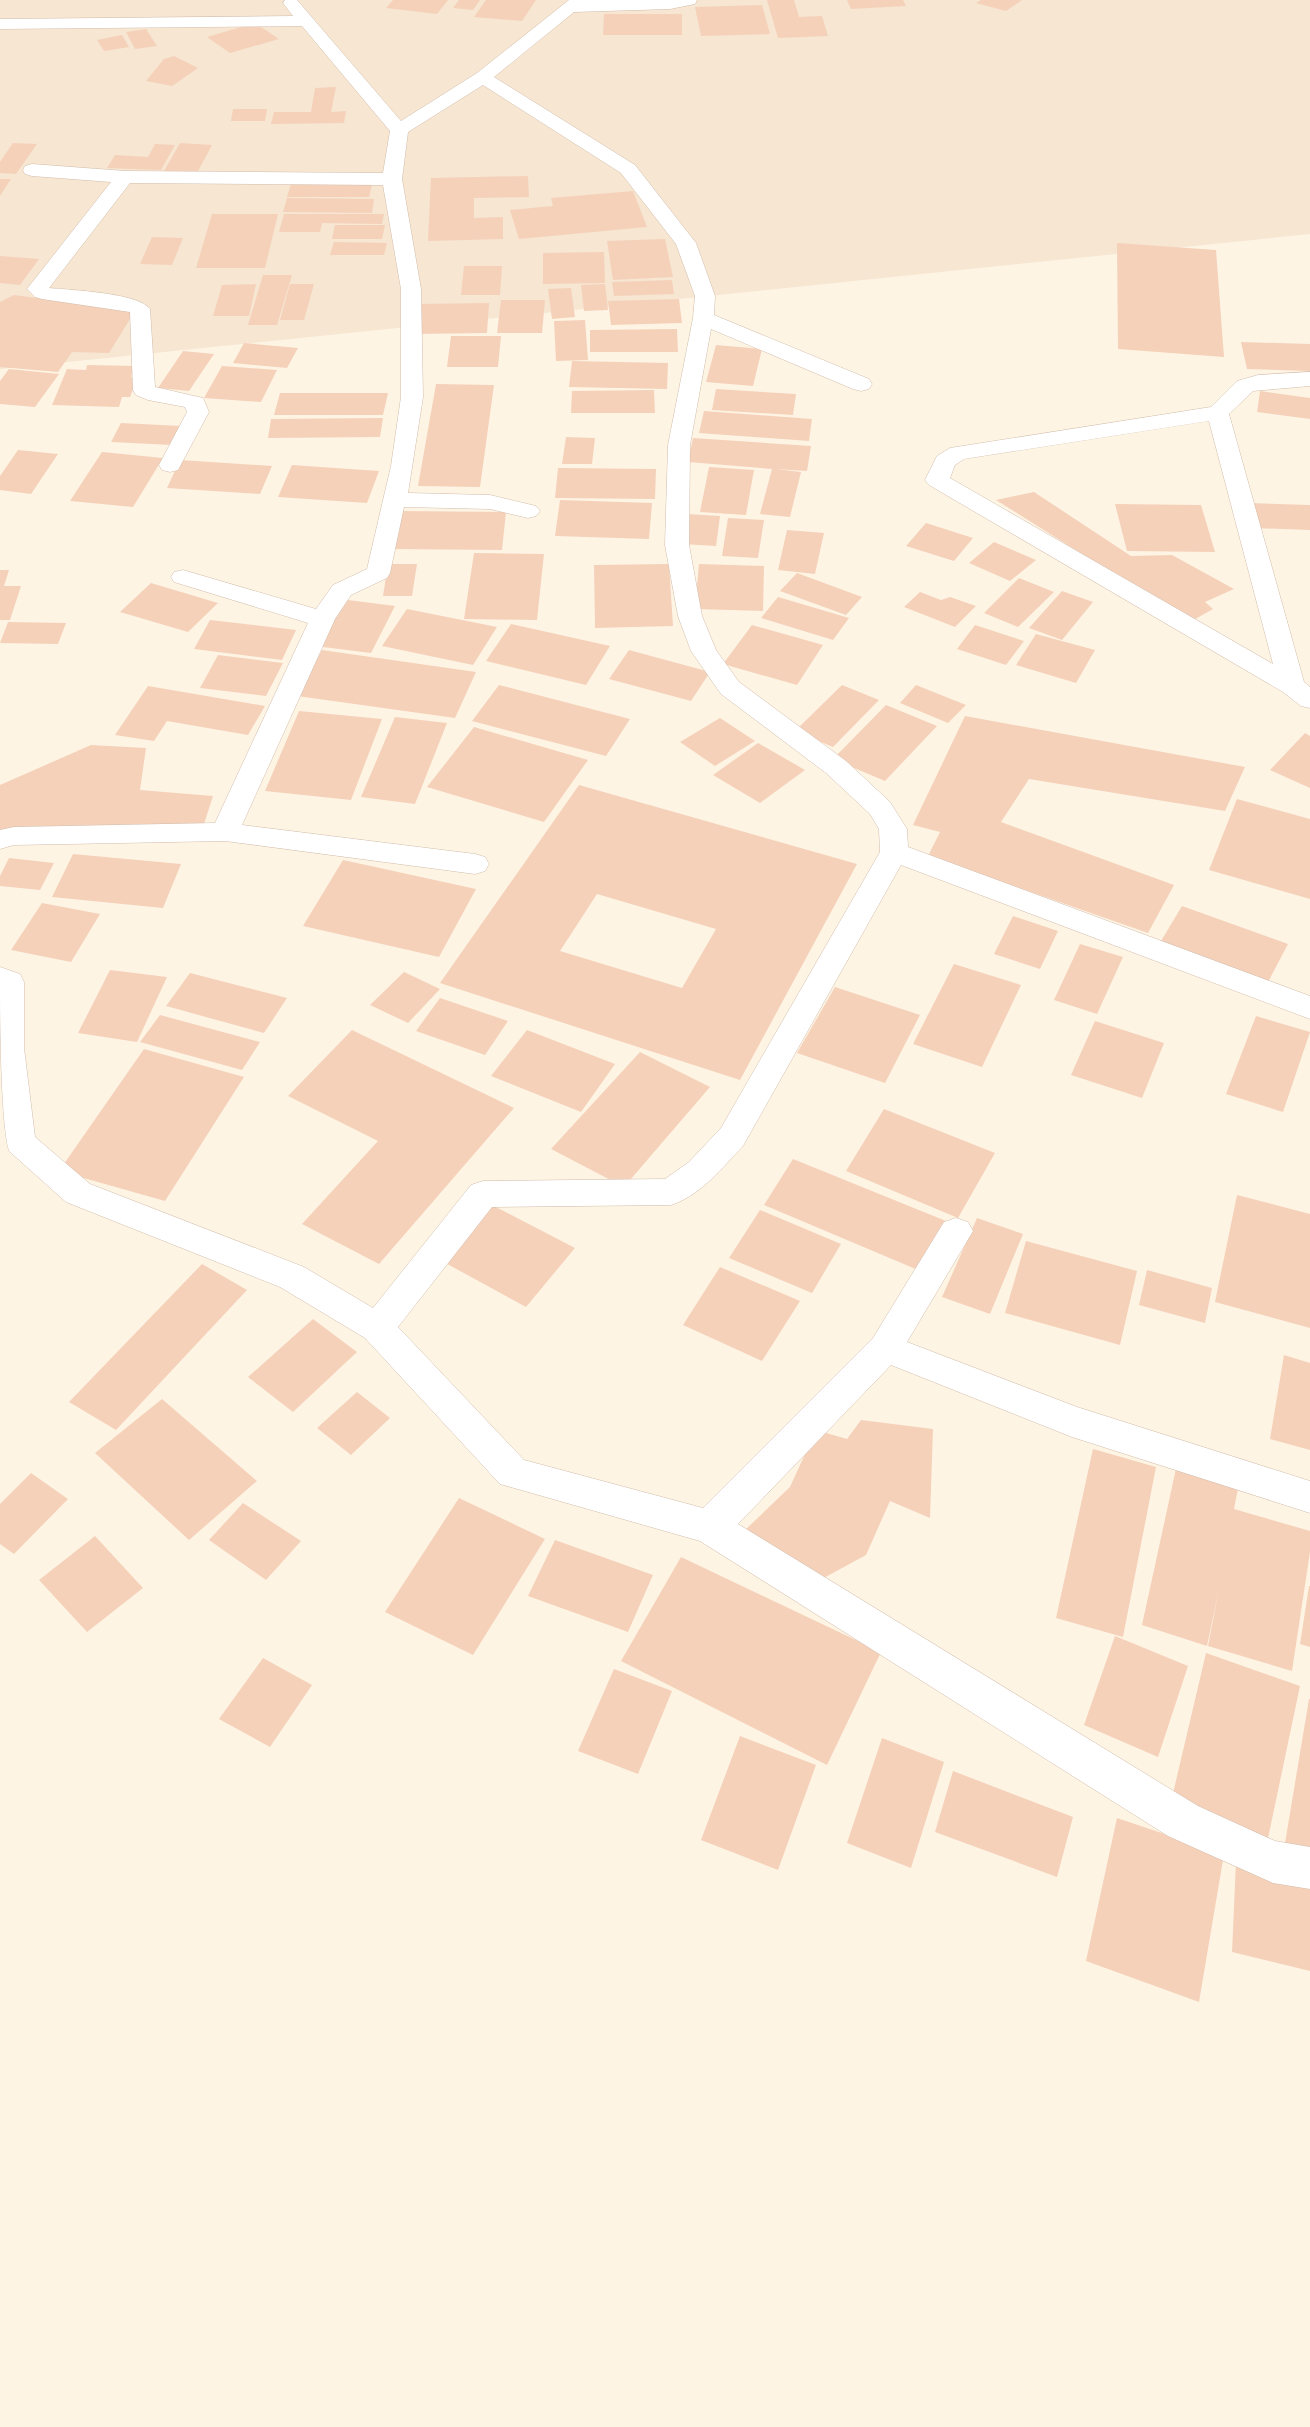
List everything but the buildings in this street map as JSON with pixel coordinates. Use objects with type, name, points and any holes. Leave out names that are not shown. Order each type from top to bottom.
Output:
[{"type":"street","points":[[225,832],[322,619],[342,590],[378,573],[402,466],[412,397],[411,289],[392,179],[399,130],[288,0]]},
{"type":"street","points":[[399,130],[483,77],[576,4],[670,4],[689,0]]},
{"type":"street","points":[[0,24],[304,21]]},
{"type":"street","points":[[377,1328],[483,1194],[671,1192],[700,1171],[732,1137],[894,852],[893,829],[880,808],[836,767],[730,688],[704,651],[690,616],[677,545],[679,445],[703,318],[705,296],[686,243],[628,169],[483,77]]},
{"type":"street","points":[[32,170],[125,177],[392,179]]},
{"type":"street","points":[[125,177],[38,289],[42,293],[132,305],[140,309],[144,390],[152,395],[195,403],[198,412],[171,465]]},
{"type":"street","points":[[703,318],[861,384]]},
{"type":"street","points":[[1301,693],[937,480],[945,461],[958,453],[1218,412],[1245,387],[1252,384],[1310,379]]},
{"type":"street","points":[[1218,412],[1301,693]]},
{"type":"street","points":[[393,500],[490,502],[528,511]]},
{"type":"street","points":[[183,577],[322,619]]},
{"type":"street","points":[[0,840],[14,836],[225,832],[476,864]]},
{"type":"street","points":[[894,852],[1310,1008]]},
{"type":"street","points":[[0,978],[9,982],[9,1048],[20,1142],[78,1193],[292,1277],[377,1328],[513,1473],[710,1527],[1183,1821],[1273,1862],[1310,1868]]},
{"type":"street","points":[[710,1527],[885,1348],[956,1231]]},
{"type":"street","points":[[885,1348],[1072,1421],[1310,1497]]},
{"type":"shaded area","points":[[0,0],[1310,0],[1310,234],[0,369]]}]
